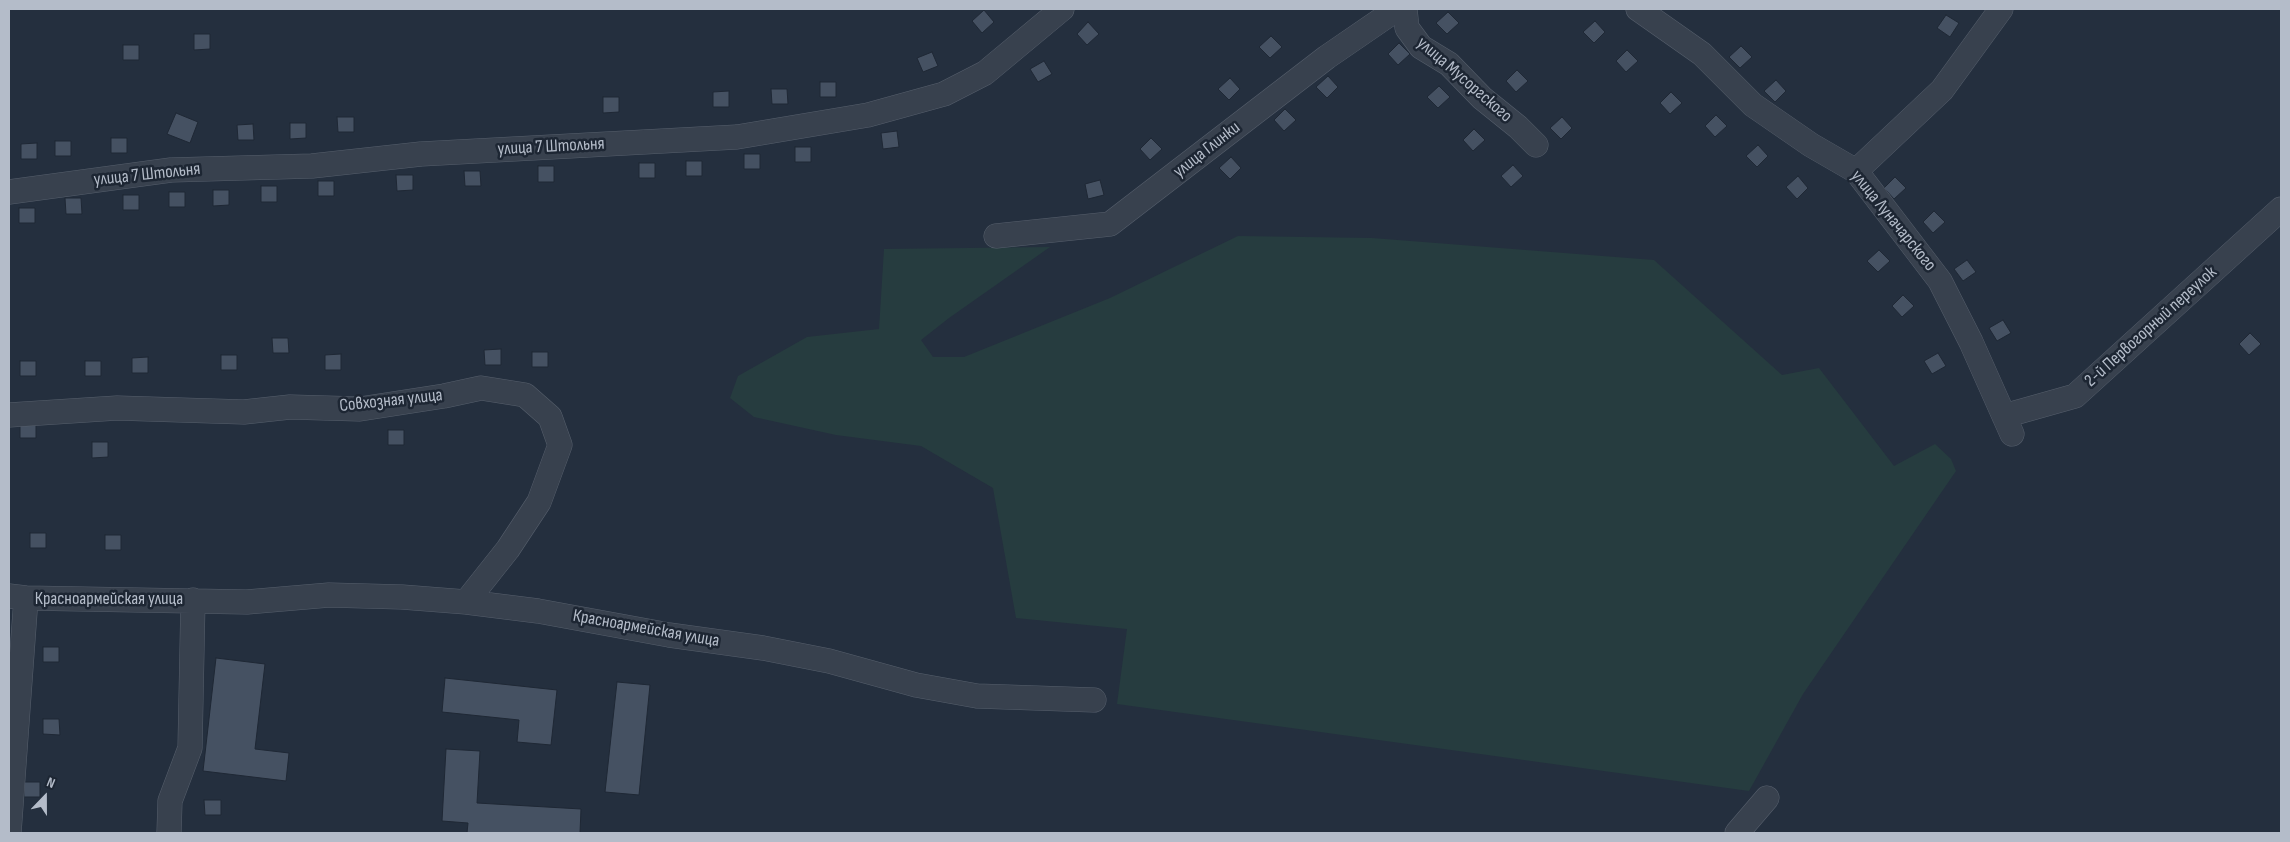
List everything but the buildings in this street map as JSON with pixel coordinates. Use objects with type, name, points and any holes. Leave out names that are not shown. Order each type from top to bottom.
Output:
[{"type":"street","name":"улица 7 Штольня","points":[[9,192],[171,170],[312,166],[421,154],[737,136],[868,115],[944,94],[985,72],[1062,9]]},
{"type":"street","name":"улица Глинки","points":[[996,236],[1110,224],[1327,58],[1397,9]]},
{"type":"street","name":"улица Мусоргского","points":[[1406,9],[1407,28],[1421,47],[1449,64],[1482,98],[1518,127],[1536,145]]},
{"type":"street","name":"улица Луначарского","points":[[1638,9],[1702,54],[1753,105],[1811,145],[1856,171],[1940,281],[1971,342],[2008,425]]},
{"type":"street","points":[[1856,171],[1942,90],[2001,9]]},
{"type":"street","name":"2-й Первогорный переулок","points":[[2008,425],[2076,396],[2281,209]]},
{"type":"street","name":"Совхозная улица","points":[[9,415],[117,408],[244,412],[290,407],[360,409],[444,396],[481,388],[525,395],[550,417],[560,445],[539,502],[508,549],[466,602]]},
{"type":"street","name":"Красноармейская улица","points":[[9,833],[17,597],[247,602],[329,595],[402,597],[466,602],[538,611],[669,635],[763,648],[829,661],[916,685],[977,696],[1094,700]]},
{"type":"street","name":"Красноармейская улица","points":[[169,833],[170,801],[190,748],[193,600]]},
{"type":"street","points":[[1737,833],[1767,798]]},
{"type":"green space","points":[[1238,236],[1372,238],[1654,260],[1782,375],[1819,368],[1894,466],[1935,444],[1951,459],[1956,471],[1803,694],[1749,791],[1117,704],[1127,629],[1016,618],[993,488],[921,446],[836,435],[754,417],[730,398],[738,376],[807,337],[879,329],[884,249],[1050,247],[921,340],[933,357],[964,357],[1110,298]]}]
